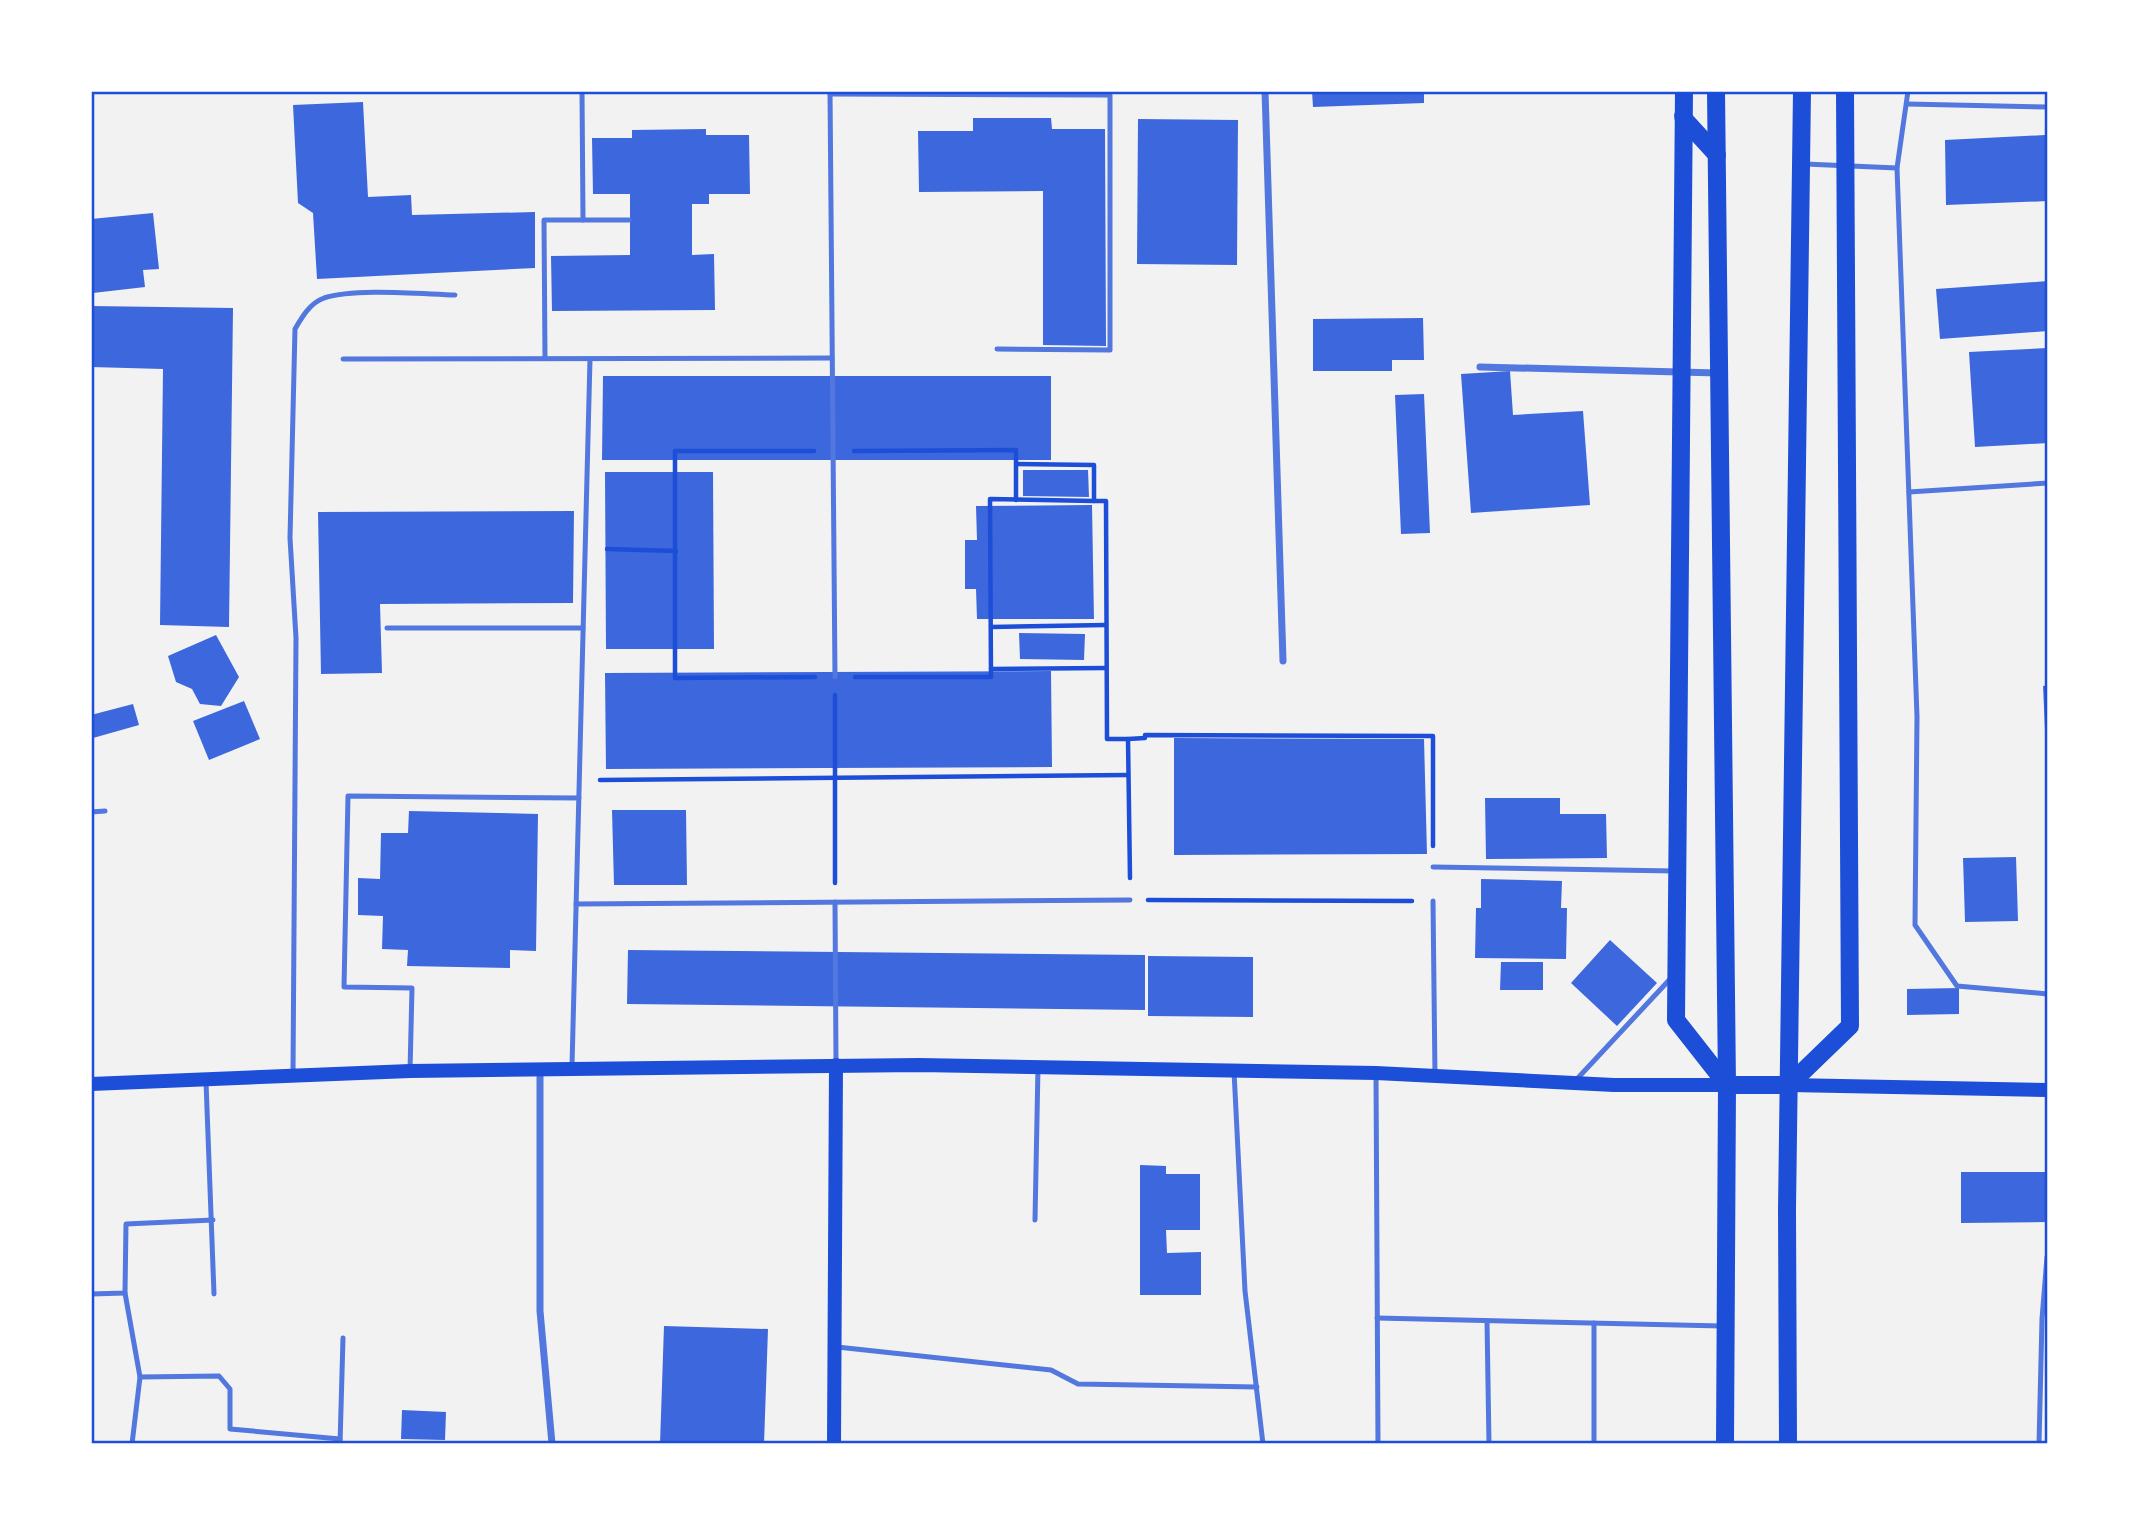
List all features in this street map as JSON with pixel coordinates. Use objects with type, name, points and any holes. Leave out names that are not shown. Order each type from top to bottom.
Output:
[{"type":"main road","points":[[1677,91],[1684,119],[1717,155]]},
{"type":"main road","points":[[1684,91],[1676,1020],[1727,1085]]},
{"type":"main road","points":[[1716,91],[1727,1085],[1725,1444]]},
{"type":"main road","points":[[1788,1444],[1787,1209],[1802,91]]},
{"type":"main road","points":[[1789,1085],[1850,1026],[1845,91]]},
{"type":"main road","points":[[91,1084],[410,1071],[836,1065],[1376,1073],[1614,1085],[2048,1090]]},
{"type":"main road","points":[[834,1444],[836,1065]]},
{"type":"street","points":[[1265,91],[1283,661]]},
{"type":"street","points":[[1480,367],[1719,373]]},
{"type":"street","points":[[540,1069],[540,1311],[552,1444]]},
{"type":"lane","points":[[582,91],[583,220]]},
{"type":"lane","points":[[1908,91],[1897,168],[1917,717],[1915,925],[1956,985],[2048,994]]},
{"type":"lane","points":[[835,677],[830,92],[1110,95],[1110,350],[997,349]]},
{"type":"lane","points":[[1907,104],[2048,107]]},
{"type":"lane","points":[[1802,164],[1897,168]]},
{"type":"lane","points":[[545,358],[544,220],[629,220]]},
{"type":"lane","points":[[293,1075],[296,638],[290,538],[295,329],[305,312],[322,298],[375,294],[455,295]]},
{"type":"lane","points":[[343,359],[832,358]]},
{"type":"lane","points":[[572,1068],[590,359]]},
{"type":"lane","points":[[1909,492],[2048,483]]},
{"type":"lane","points":[[387,628],[583,628]]},
{"type":"lane","points":[[410,1071],[412,988],[344,987],[348,796],[579,798]]},
{"type":"lane","points":[[91,813],[105,811]]},
{"type":"lane","points":[[1433,867],[1678,871]]},
{"type":"lane","points":[[576,904],[1130,900]]},
{"type":"lane","points":[[1433,901],[1435,1076]]},
{"type":"lane","points":[[835,902],[836,1065]]},
{"type":"lane","points":[[1574,1082],[1676,972]]},
{"type":"lane","points":[[1035,1220],[1038,1067]]},
{"type":"lane","points":[[1234,1071],[1245,1291],[1264,1444]]},
{"type":"lane","points":[[1376,1073],[1378,1444]]},
{"type":"lane","points":[[206,1079],[214,1294]]},
{"type":"lane","points":[[132,1444],[140,1377],[125,1293],[126,1224],[212,1220]]},
{"type":"lane","points":[[2039,1444],[2047,1257]]},
{"type":"lane","points":[[91,1294],[125,1293]]},
{"type":"lane","points":[[1377,1318],[1725,1326]]},
{"type":"lane","points":[[1487,1321],[1489,1444]]},
{"type":"lane","points":[[1594,1323],[1594,1444]]},
{"type":"lane","points":[[140,1377],[219,1376],[230,1388],[230,1429],[340,1442],[343,1338]]},
{"type":"lane","points":[[834,1347],[1052,1370],[1079,1384],[1257,1387]]},
{"type":"path","points":[[1016,500],[1017,464],[1094,465],[1094,501]]},
{"type":"path","points":[[586,549],[676,551],[675,678],[991,677],[990,499],[1106,501],[1107,739],[1145,738],[1145,735],[1433,736],[1433,867]]},
{"type":"path","points":[[991,626],[1106,625]]},
{"type":"path","points":[[991,669],[1106,668]]},
{"type":"path","points":[[835,677],[835,902]]},
{"type":"path","points":[[1128,738],[1130,900],[1433,901]]},
{"type":"path","points":[[580,780],[1128,775]]},
{"type":"building","points":[[1312,91],[1424,91],[1424,103],[1313,107]]},
{"type":"building","points":[[363,102],[368,197],[411,195],[412,215],[535,212],[535,268],[317,279],[313,213],[298,203],[293,105]]},
{"type":"building","points":[[973,118],[1051,118],[1052,129],[1105,129],[1106,346],[1043,345],[1043,191],[919,192],[918,131],[973,131]]},
{"type":"building","points":[[1138,119],[1238,120],[1237,265],[1137,264]]},
{"type":"building","points":[[706,129],[706,135],[749,135],[750,194],[709,194],[709,204],[692,204],[692,255],[714,254],[715,310],[552,311],[551,256],[630,255],[630,194],[593,194],[592,138],[632,138],[632,130]]},
{"type":"building","points":[[2045,135],[2048,201],[1946,205],[1945,140]]},
{"type":"building","points":[[153,213],[159,269],[143,270],[145,287],[93,293],[91,219]]},
{"type":"building","points":[[2048,281],[2048,331],[1940,339],[1936,289]]},
{"type":"building","points":[[91,306],[233,308],[229,627],[160,625],[163,369],[91,367]]},
{"type":"building","points":[[1423,318],[1424,360],[1392,360],[1392,371],[1313,371],[1313,319]]},
{"type":"building","points":[[2048,348],[2048,443],[1975,447],[1969,352]]},
{"type":"building","points":[[1510,371],[1513,415],[1583,411],[1590,505],[1471,513],[1461,374]]},
{"type":"building","points":[[603,376],[1051,376],[1051,460],[602,460]]},
{"type":"building","points":[[1424,394],[1430,533],[1401,534],[1395,395]]},
{"type":"building","points":[[1023,470],[1088,470],[1089,497],[1023,496]]},
{"type":"building","points":[[605,472],[713,472],[714,649],[606,649]]},
{"type":"building","points":[[1092,505],[1094,619],[977,619],[976,589],[965,589],[965,540],[977,540],[976,506]]},
{"type":"building","points":[[574,511],[573,603],[380,604],[382,673],[321,674],[318,512]]},
{"type":"building","points":[[1019,633],[1085,634],[1084,660],[1020,659]]},
{"type":"building","points":[[216,635],[239,677],[221,706],[200,704],[192,689],[176,682],[168,656]]},
{"type":"building","points":[[1051,671],[1052,767],[606,769],[605,673]]},
{"type":"building","points":[[2048,685],[2048,752],[2046,752],[2043,686]]},
{"type":"building","points":[[244,701],[260,739],[209,760],[193,721]]},
{"type":"building","points":[[133,704],[139,725],[93,738],[91,715]]},
{"type":"building","points":[[1174,738],[1424,739],[1427,854],[1174,855]]},
{"type":"building","points":[[1485,798],[1560,798],[1560,814],[1606,814],[1607,858],[1486,859]]},
{"type":"building","points":[[612,810],[686,810],[687,885],[614,885]]},
{"type":"building","points":[[409,811],[538,814],[536,951],[510,950],[510,968],[407,966],[408,950],[382,949],[383,916],[358,915],[358,878],[380,879],[381,833],[408,833]]},
{"type":"building","points":[[2016,857],[2018,921],[1965,922],[1963,858]]},
{"type":"building","points":[[1481,879],[1562,881],[1561,908],[1567,908],[1566,959],[1475,958],[1476,908],[1481,908]]},
{"type":"building","points":[[1610,940],[1657,983],[1617,1026],[1571,983]]},
{"type":"building","points":[[628,950],[1145,955],[1145,1010],[627,1004]]},
{"type":"building","points":[[1148,956],[1253,957],[1253,1017],[1148,1016]]},
{"type":"building","points":[[1501,962],[1543,962],[1543,990],[1500,990]]},
{"type":"building","points":[[1959,988],[1959,1014],[1907,1015],[1907,989]]},
{"type":"building","points":[[1140,1165],[1166,1166],[1166,1174],[1200,1174],[1200,1230],[1166,1230],[1167,1253],[1201,1252],[1201,1295],[1140,1295]]},
{"type":"building","points":[[1961,1172],[2048,1172],[2048,1222],[1961,1223]]},
{"type":"building","points":[[664,1326],[768,1329],[764,1444],[660,1444]]},
{"type":"building","points":[[402,1410],[446,1412],[445,1440],[401,1439]]}]
